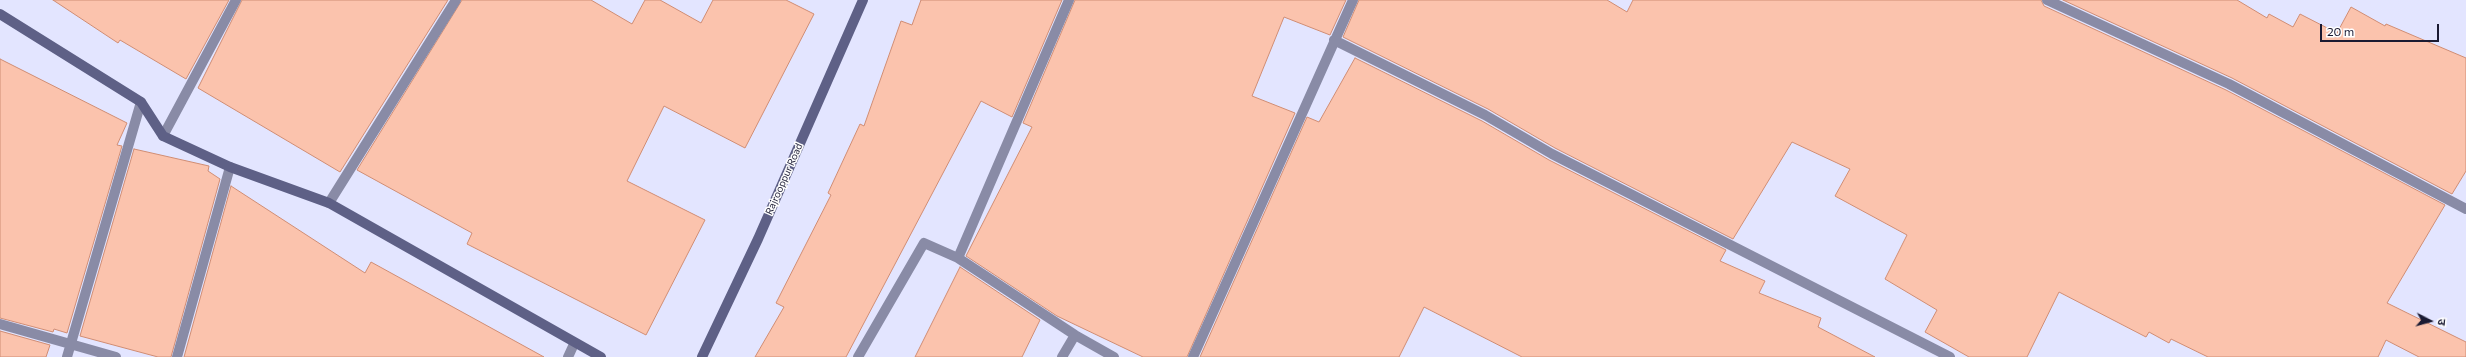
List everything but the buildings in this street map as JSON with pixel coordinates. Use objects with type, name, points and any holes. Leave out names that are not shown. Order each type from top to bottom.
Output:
[{"type":"main road","name":"Rajrooppur Road","points":[[702,357],[758,239],[863,0]]},
{"type":"main road","points":[[0,14],[141,102],[163,136],[230,166],[329,203],[574,344],[601,357]]},
{"type":"street","points":[[163,136],[236,0]]},
{"type":"street","points":[[329,203],[456,0]]},
{"type":"street","points":[[958,258],[1069,0]]},
{"type":"street","points":[[1193,357],[1352,0]]},
{"type":"street","points":[[2047,0],[2229,84],[2466,209]]},
{"type":"street","points":[[1334,40],[1485,115],[1552,154],[1950,357]]},
{"type":"street","points":[[67,357],[141,102]]},
{"type":"street","points":[[177,357],[230,166]]},
{"type":"street","points":[[858,357],[924,242],[958,258],[1075,335],[1114,357]]},
{"type":"street","points":[[0,324],[116,357]]},
{"type":"street","points":[[1062,357],[1075,335]]},
{"type":"street","points":[[568,357],[574,344]]}]
